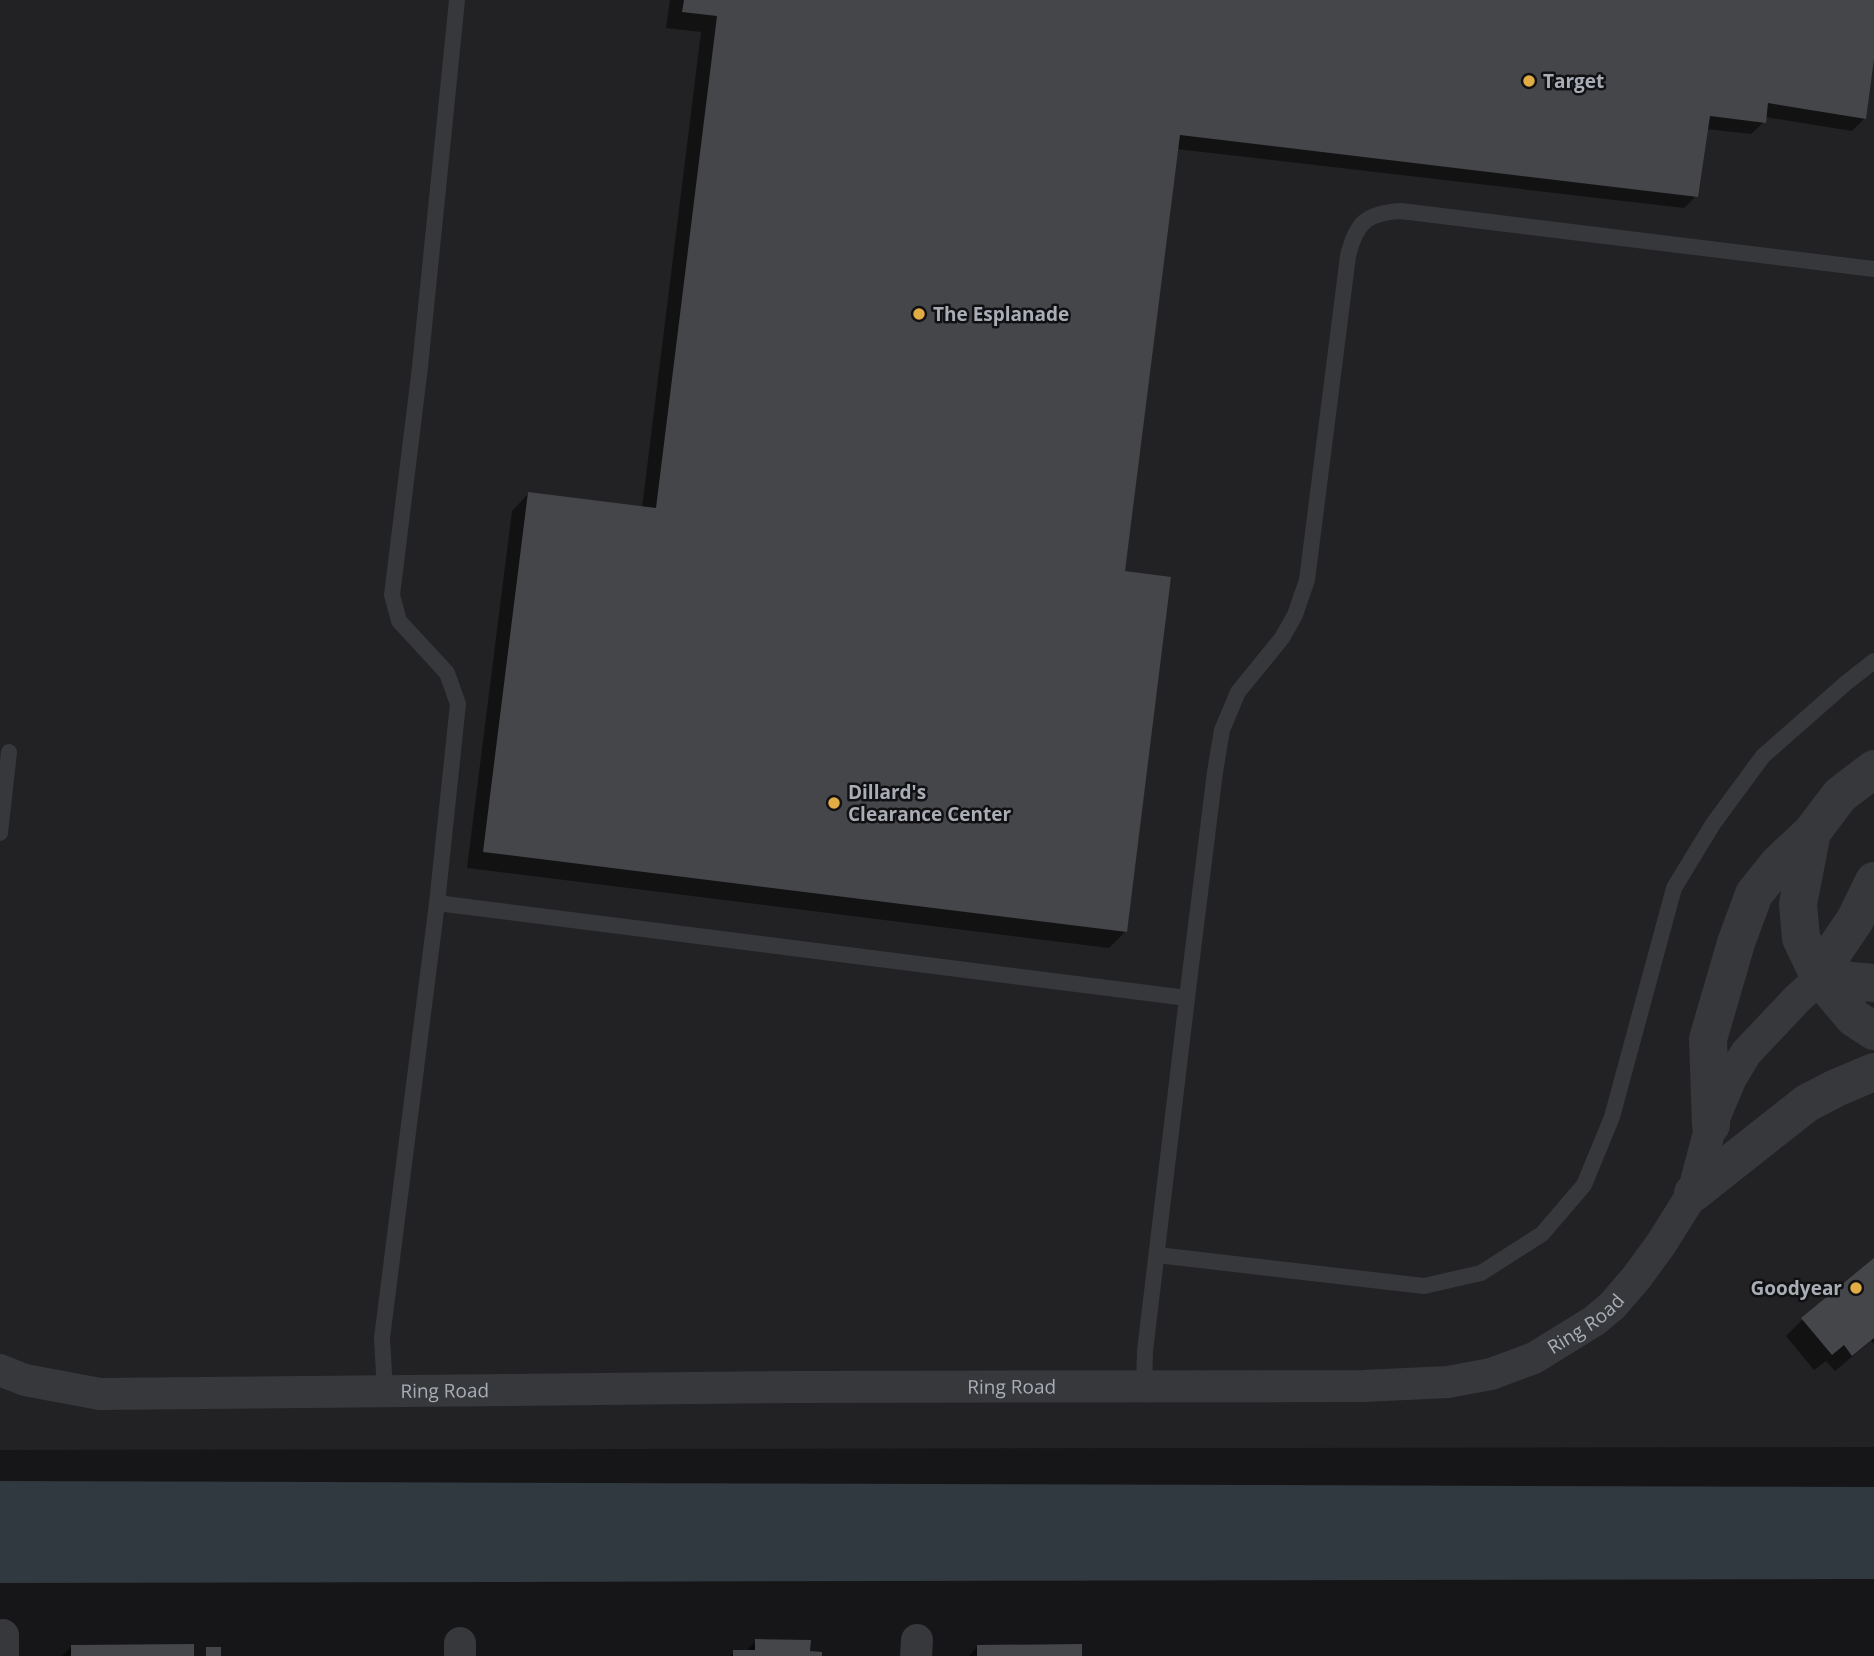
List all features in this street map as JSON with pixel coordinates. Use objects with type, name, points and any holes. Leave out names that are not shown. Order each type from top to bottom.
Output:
[{"type":"street","points":[[1711,1125],[1708,1039],[1736,943],[1754,894],[1778,864],[1812,832],[1840,795],[1874,768]]},
{"type":"street","points":[[1812,832],[1798,904],[1801,938],[1820,978],[1854,1018],[1874,1031]]},
{"type":"street","points":[[1820,978],[1874,881]]},
{"type":"street","points":[[1820,978],[1874,983]]},
{"type":"street","name":"Ring Road","points":[[0,1370],[24,1380],[100,1394],[811,1387],[1363,1386],[1448,1382],[1491,1374],[1534,1359],[1594,1321],[1612,1306],[1637,1277],[1693,1194],[1711,1125],[1731,1078],[1746,1053],[1820,978]]},
{"type":"street","points":[[1693,1194],[1807,1103],[1874,1072]]},
{"type":"lane","points":[[385,1391],[382,1338],[437,903],[458,704],[447,673],[399,621],[392,595],[420,366],[457,0]]},
{"type":"lane","points":[[1144,1387],[1145,1351],[1222,730],[1238,692],[1282,638],[1295,615],[1307,580],[1348,256],[1353,236],[1364,222],[1379,212],[1401,211],[1874,269]]},
{"type":"lane","points":[[1157,1255],[1424,1286],[1481,1273],[1542,1234],[1584,1185],[1609,1123],[1674,888],[1713,824],[1763,756],[1874,661]]},
{"type":"lane","points":[[0,833],[9,752]]},
{"type":"lane","points":[[437,903],[1187,998]]},
{"type":"shaded area","points":[[0,0],[1874,0],[1874,1447],[0,1450]]},
{"type":"shaded area","points":[[0,1481],[1874,1487],[1874,1579],[0,1583]]},
{"type":"building","name":"The Esplanade","points":[[684,0],[1874,0],[1874,59],[1866,119],[1768,103],[1766,123],[1710,116],[1698,197],[1180,135],[1125,571],[1171,577],[1127,932],[483,852],[528,492],[656,508],[717,16],[682,12]]},
{"type":"building","name":"Goodyear","points":[[1874,1258],[1874,1338],[1852,1356],[1844,1345],[1832,1355],[1801,1318]]},
{"type":"building","points":[[755,1639],[811,1640],[810,1651],[822,1652],[822,1656],[733,1656],[733,1650],[755,1650]]},
{"type":"building","points":[[194,1644],[194,1656],[71,1656],[71,1645]]},
{"type":"building","points":[[1082,1644],[1082,1656],[977,1656],[977,1645]]},
{"type":"building","points":[[206,1647],[221,1647],[221,1656],[206,1656]]},
{"type":"place","name":"Target","points":[[1529,81]]},
{"type":"place","name":"The Esplanade","points":[[919,314]]},
{"type":"place","name":"Dillard's Clearance Center","points":[[834,803]]},
{"type":"place","name":"Goodyear","points":[[1856,1288]]}]
